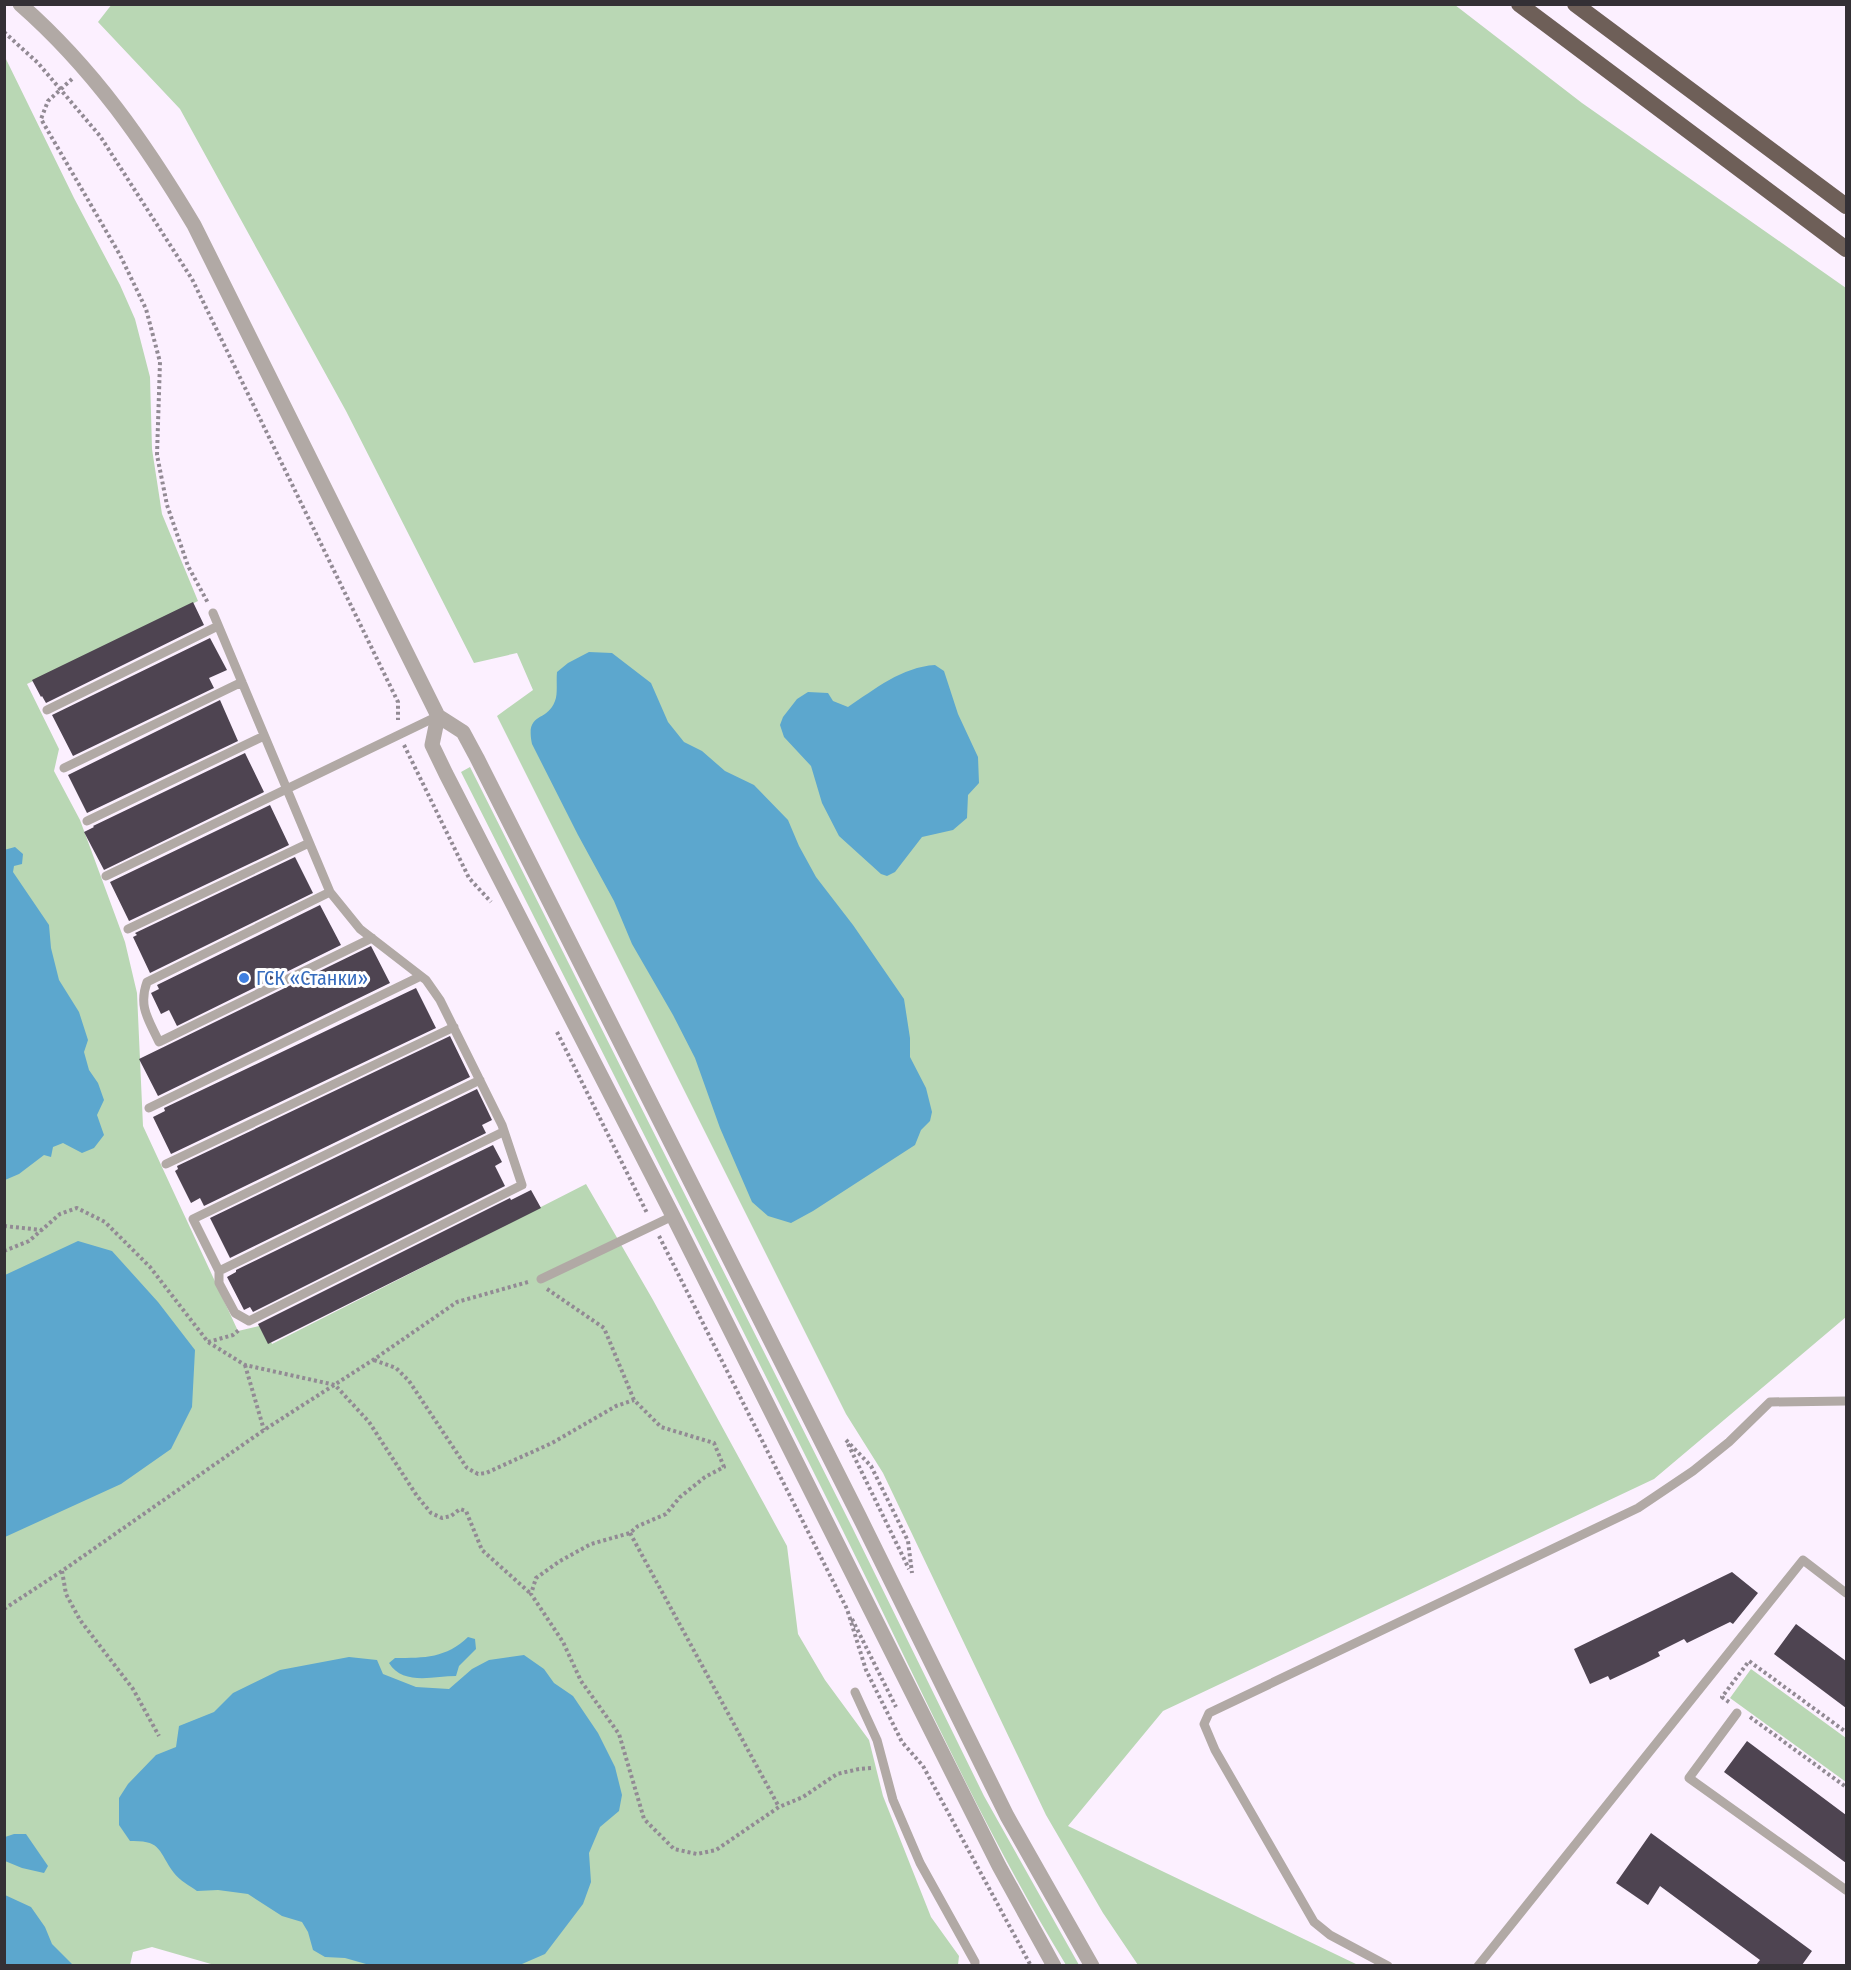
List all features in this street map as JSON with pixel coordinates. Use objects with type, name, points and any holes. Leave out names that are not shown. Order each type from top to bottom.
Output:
[{"type":"highway","points":[[1519,4],[1846,249]]},
{"type":"highway","points":[[1575,4],[1846,206]]},
{"type":"street","points":[[20,4],[40,21],[117,107],[157,163],[194,225],[438,716],[463,732],[477,758],[859,1515],[1007,1816],[1092,1965]]},
{"type":"street","points":[[438,716],[432,745],[673,1216],[994,1856],[1054,1965]]},
{"type":"lane","points":[[213,613],[330,892],[360,929],[426,980],[440,1000],[454,1027],[480,1080],[502,1125],[522,1185],[249,1321],[235,1313],[219,1283],[219,1271],[193,1219],[480,1080]]},
{"type":"lane","points":[[47,710],[218,626]]},
{"type":"lane","points":[[64,768],[242,682]]},
{"type":"lane","points":[[106,876],[438,716]]},
{"type":"lane","points":[[87,821],[264,736]]},
{"type":"lane","points":[[128,929],[309,843]]},
{"type":"lane","points":[[330,892],[147,982],[142,995],[146,1016],[159,1042],[372,938]]},
{"type":"lane","points":[[149,1108],[421,976]]},
{"type":"lane","points":[[165,1164],[454,1027]]},
{"type":"lane","points":[[219,1271],[503,1132]]},
{"type":"lane","points":[[542,1279],[673,1216]]},
{"type":"lane","points":[[1388,1965],[1330,1935],[1314,1922],[1215,1750],[1204,1724],[1209,1713],[1638,1508],[1693,1471],[1729,1443],[1770,1402],[1846,1401]]},
{"type":"lane","points":[[1478,1965],[1803,1560],[1846,1593]]},
{"type":"lane","points":[[855,1692],[876,1740],[893,1800],[920,1863],[975,1965]]},
{"type":"lane","points":[[1737,1713],[1689,1778],[1846,1890]]},
{"type":"path","points":[[4,32],[38,63],[100,136],[192,279],[398,702],[399,735],[469,878],[495,906]]},
{"type":"path","points":[[85,69],[48,101],[41,119],[120,255],[146,309],[159,362],[157,455],[167,505],[188,566],[213,613]]},
{"type":"path","points":[[553,1023],[896,1707]]},
{"type":"path","points":[[4,1251],[29,1241],[60,1214],[76,1208],[105,1222],[150,1267],[208,1342],[244,1365],[335,1385],[369,1422],[417,1496],[431,1513],[442,1518],[451,1516],[460,1509],[466,1511],[482,1550],[531,1594],[563,1642],[581,1681],[619,1734],[644,1819],[674,1849],[697,1854],[716,1850],[779,1807],[803,1797],[837,1774],[859,1769],[884,1768]]},
{"type":"path","points":[[4,1226],[42,1230]]},
{"type":"path","points":[[4,1609],[264,1430],[373,1360],[456,1302],[542,1279],[547,1290],[557,1298],[604,1328],[634,1400],[661,1427],[714,1443],[724,1467],[705,1477],[680,1497],[666,1514],[638,1526],[630,1533],[591,1544],[560,1561],[536,1578],[531,1594]]},
{"type":"path","points":[[208,1342],[233,1335],[249,1321]]},
{"type":"path","points":[[373,1360],[396,1368],[409,1381],[467,1468],[478,1474],[486,1473],[552,1443],[601,1413],[634,1400]]},
{"type":"path","points":[[244,1365],[264,1430]]},
{"type":"path","points":[[846,1440],[871,1466],[877,1476],[908,1541],[912,1573],[846,1440]]},
{"type":"path","points":[[630,1533],[779,1807]]},
{"type":"path","points":[[62,1571],[66,1594],[80,1620],[133,1689],[159,1736]]},
{"type":"path","points":[[847,1609],[866,1670],[902,1742],[923,1766],[1031,1965]]},
{"type":"path","points":[[1731,1703],[1722,1697],[1749,1661],[1846,1732]]},
{"type":"path","points":[[1750,1716],[1846,1787]]},
{"type":"green space","points":[[112,4],[1455,5],[1582,103],[1846,288],[1846,1317],[1654,1479],[1163,1711],[1068,1826],[1358,1965],[1138,1965],[1103,1913],[1046,1815],[883,1473],[846,1414],[497,716],[533,690],[517,653],[474,663],[346,411],[180,109],[98,22]]},
{"type":"green space","points":[[4,55],[135,319],[150,377],[152,449],[162,514],[198,601],[27,684],[59,749],[54,771],[80,820],[125,942],[137,993],[143,1126],[238,1331],[263,1325],[272,1344],[586,1184],[653,1300],[787,1546],[798,1634],[825,1680],[869,1740],[883,1796],[931,1917],[959,1956],[958,1965],[218,1966],[152,1947],[133,1952],[130,1965],[5,1965]]},
{"type":"green space","points":[[470,767],[852,1527],[984,1796],[1079,1965],[1066,1965],[1005,1859],[949,1750],[795,1434],[461,772]]},
{"type":"green space","points":[[1751,1669],[1846,1738],[1846,1782],[1730,1698]]},
{"type":"water","points":[[589,652],[612,653],[651,683],[668,722],[684,742],[702,751],[725,771],[754,785],[788,820],[816,877],[853,925],[904,999],[910,1038],[910,1057],[926,1088],[932,1112],[930,1121],[921,1130],[915,1145],[791,1223],[768,1216],[752,1202],[720,1128],[695,1058],[632,944],[614,901],[532,744],[531,734],[534,722],[551,708],[555,701],[557,672],[568,663]]},
{"type":"water","points":[[935,665],[944,671],[958,714],[978,757],[979,783],[968,795],[967,818],[953,830],[922,837],[895,872],[887,876],[881,874],[839,836],[822,803],[811,766],[784,737],[780,725],[783,717],[797,699],[808,692],[828,693],[833,701],[848,707],[900,674]]},
{"type":"water","points":[[15,847],[23,854],[22,864],[14,866],[13,872],[49,925],[51,948],[59,980],[79,1012],[88,1040],[84,1052],[89,1070],[98,1083],[104,1100],[97,1115],[104,1135],[94,1148],[82,1153],[63,1143],[53,1147],[51,1157],[44,1155],[19,1174],[5,1180],[4,850]]},
{"type":"water","points":[[78,1241],[112,1251],[158,1302],[195,1350],[192,1407],[171,1449],[121,1484],[5,1537],[5,1275]]},
{"type":"water","points":[[468,1637],[475,1639],[476,1649],[459,1666],[456,1676],[411,1677],[402,1675],[389,1663],[395,1658],[425,1657],[443,1653]]},
{"type":"water","points":[[524,1655],[544,1669],[554,1683],[573,1696],[598,1733],[615,1767],[622,1795],[619,1811],[600,1827],[589,1853],[591,1882],[583,1904],[545,1954],[522,1964],[366,1964],[345,1958],[325,1957],[313,1950],[308,1932],[302,1922],[282,1916],[248,1894],[218,1890],[197,1891],[176,1876],[158,1848],[148,1842],[130,1841],[119,1825],[119,1798],[128,1784],[156,1755],[176,1747],[179,1726],[214,1712],[233,1693],[280,1670],[349,1657],[377,1660],[383,1674],[416,1687],[449,1689],[472,1669],[489,1660]]},
{"type":"water","points":[[26,1834],[48,1866],[44,1873],[5,1861],[5,1837]]},
{"type":"water","points":[[5,1895],[31,1907],[45,1927],[52,1944],[73,1965],[5,1965]]},
{"type":"building","points":[[193,602],[204,625],[46,703],[41,697],[32,680]]},
{"type":"building","points":[[210,638],[227,670],[209,678],[214,688],[73,756],[52,715]]},
{"type":"building","points":[[220,700],[238,741],[87,813],[68,775]]},
{"type":"building","points":[[245,753],[264,792],[104,870],[84,832]]},
{"type":"building","points":[[270,805],[289,845],[129,921],[110,882]]},
{"type":"building","points":[[295,857],[313,893],[150,973],[133,937],[137,935],[135,933]]},
{"type":"building","points":[[320,905],[341,945],[177,1026],[169,1010],[161,1014],[151,993],[159,989],[157,985]]},
{"type":"building","points":[[371,946],[390,983],[158,1096],[139,1059]]},
{"type":"building","points":[[416,988],[436,1028],[171,1154],[153,1117],[165,1111],[164,1108]]},
{"type":"building","points":[[450,1036],[470,1077],[204,1206],[200,1198],[191,1203],[175,1171],[178,1169],[177,1166]]},
{"type":"building","points":[[477,1089],[492,1120],[482,1125],[486,1133],[230,1258],[210,1218]]},
{"type":"building","points":[[493,1145],[502,1162],[495,1166],[505,1186],[253,1312],[250,1307],[244,1310],[227,1277],[236,1270]]},
{"type":"building","points":[[531,1190],[541,1208],[268,1344],[258,1324],[510,1198],[511,1200]]},
{"type":"building","points":[[1732,1572],[1758,1593],[1733,1624],[1730,1622],[1687,1643],[1684,1639],[1658,1652],[1660,1656],[1644,1664],[1610,1680],[1608,1676],[1590,1684],[1574,1649]]},
{"type":"building","points":[[1796,1624],[1846,1661],[1846,1708],[1774,1654]]},
{"type":"building","points":[[1747,1741],[1846,1815],[1846,1863],[1724,1772]]},
{"type":"building","points":[[1651,1833],[1812,1951],[1802,1965],[1756,1965],[1760,1960],[1660,1886],[1648,1905],[1616,1883]]},
{"type":"place","name":"ГСК «Станки»","points":[[244,978]]}]
